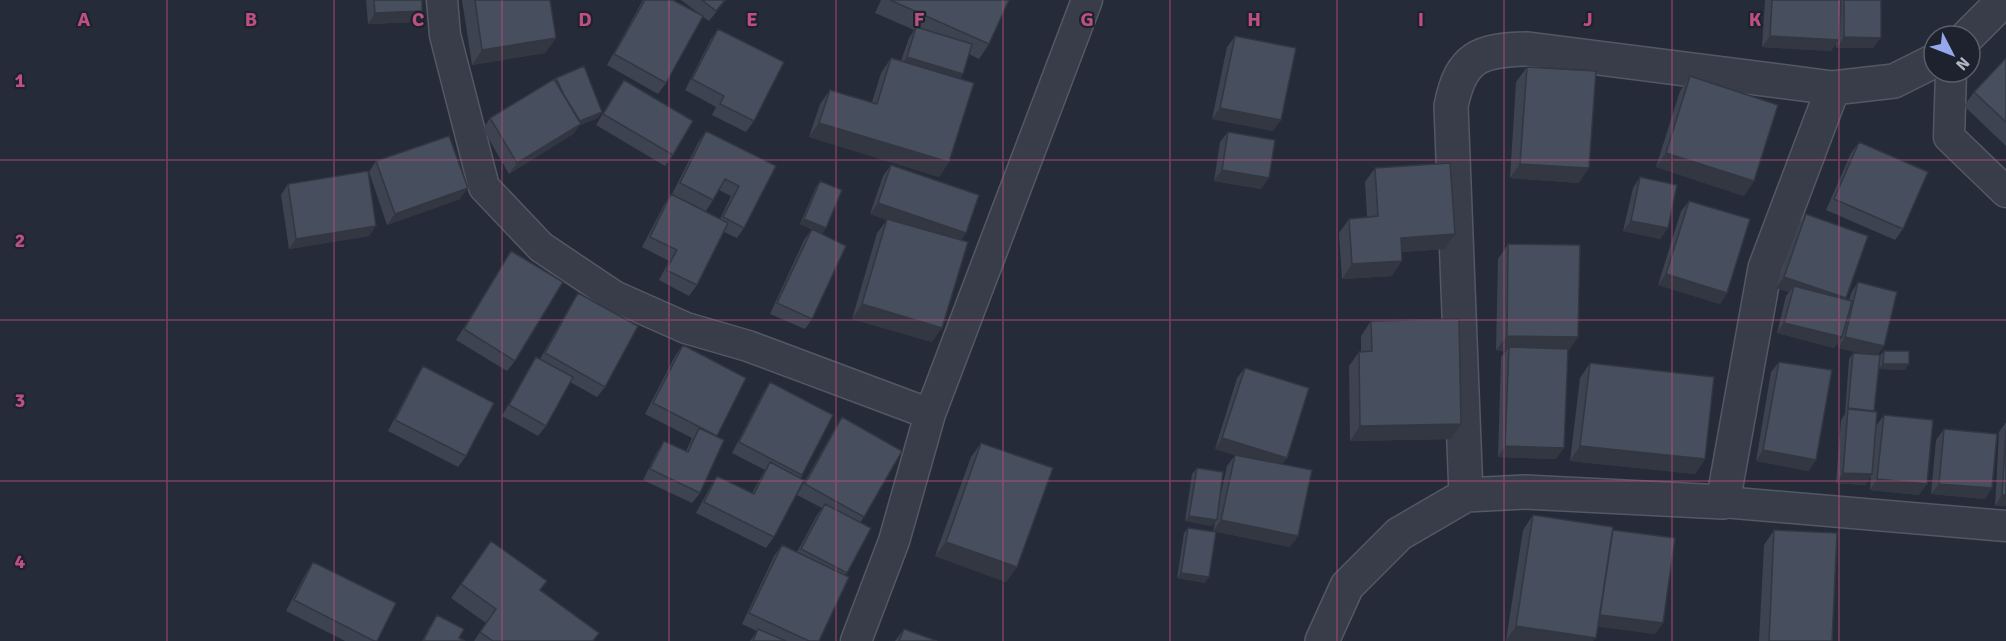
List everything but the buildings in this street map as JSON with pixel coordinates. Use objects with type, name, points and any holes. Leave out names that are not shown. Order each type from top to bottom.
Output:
[{"type":"street","points":[[442,0],[445,36],[484,187],[541,247],[614,296],[686,328],[748,346],[930,414]]},
{"type":"street","points":[[856,641],[894,541],[930,414],[1087,0]]},
{"type":"street","points":[[1980,24],[2004,0]]},
{"type":"street","points":[[1466,495],[1451,106],[1456,82],[1468,63],[1499,50],[1528,49],[1833,88],[1894,81],[1922,66]]},
{"type":"street","points":[[1951,84],[1949,137],[2006,192]]},
{"type":"street","points":[[1723,502],[1765,268],[1833,88]]},
{"type":"street","points":[[1322,641],[1347,586],[1399,534],[1466,495],[1525,492],[1723,502],[2006,526]]}]
